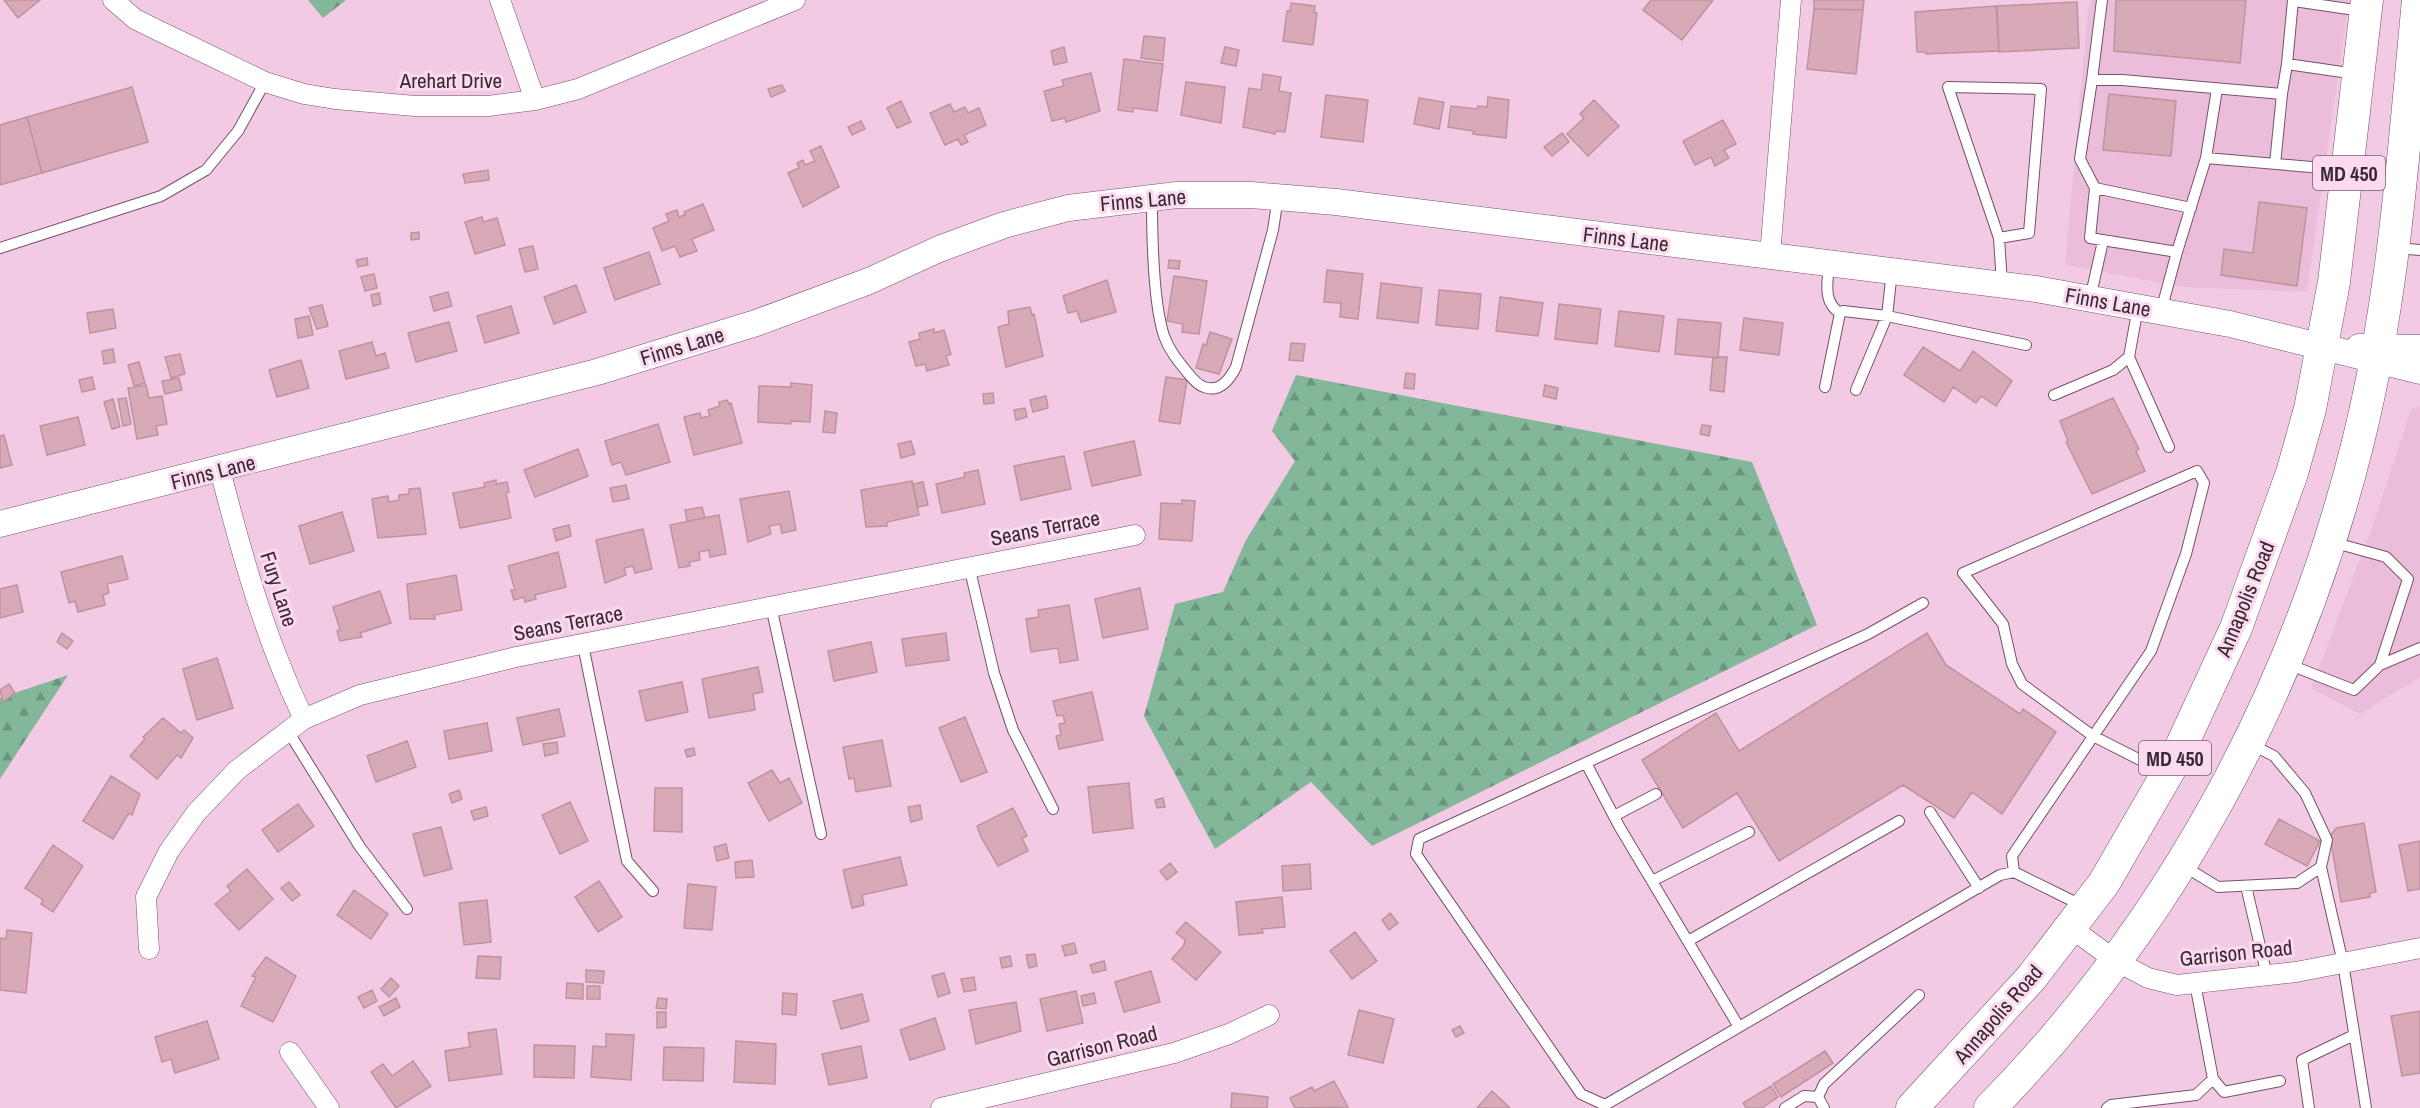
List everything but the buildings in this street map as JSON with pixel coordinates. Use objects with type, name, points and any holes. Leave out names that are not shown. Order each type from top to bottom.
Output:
[{"type":"main road","name":"MD 450","points":[[1990,1108],[2049,1044],[2116,961],[2182,865],[2209,819],[2248,743],[2285,663],[2329,541],[2358,442],[2375,354],[2406,249],[2406,182],[2418,0]]},
{"type":"main road","name":"Annapolis Road","points":[[1912,1108],[2016,996],[2104,883],[2167,774],[2211,685],[2263,559],[2292,473],[2323,346],[2349,170],[2366,6]]},
{"type":"street","name":"Arehart Drive","points":[[113,0],[135,19],[283,89],[324,98],[416,106],[488,106],[535,100],[578,88],[795,0]]},
{"type":"street","points":[[500,0],[535,100]]},
{"type":"street","points":[[1770,255],[1791,0]]},
{"type":"street","name":"Finns Lane","points":[[0,524],[220,470],[586,375],[756,323],[868,281],[939,249],[1004,225],[1068,208],[1152,198],[1240,195],[1278,197],[1892,270],[2090,298],[2323,346],[2375,354]]},
{"type":"street","points":[[2375,354],[2420,348]]},
{"type":"street","points":[[2375,354],[2420,372]]},
{"type":"street","name":"Fury Lane","points":[[220,470],[279,668],[304,718]]},
{"type":"street","name":"Seans Terrace","points":[[149,949],[146,897],[169,851],[196,813],[237,770],[304,718],[380,690],[516,657],[1135,535]]},
{"type":"street","name":"Garrison Road","points":[[2078,918],[2116,961],[2148,978],[2177,985],[2267,976],[2420,948]]},
{"type":"street","name":"Garrison Road","points":[[941,1108],[1174,1053],[1229,1034],[1269,1015]]},
{"type":"street","points":[[290,1052],[329,1108]]},
{"type":"lane","points":[[2102,0],[2080,159],[2095,188],[2090,238],[2177,252]]},
{"type":"lane","points":[[2276,164],[2294,0],[2366,6]]},
{"type":"lane","points":[[2288,64],[2359,75]]},
{"type":"lane","points":[[2092,80],[2122,80],[2282,94]]},
{"type":"lane","points":[[0,248],[161,196],[206,170],[238,131],[265,82]]},
{"type":"lane","points":[[1999,238],[2029,233],[2041,89],[1948,87],[1999,238],[2002,285]]},
{"type":"lane","points":[[2054,395],[2113,370],[2129,357],[2177,252],[2206,158],[2217,89]]},
{"type":"lane","points":[[2206,158],[2349,170]]},
{"type":"lane","points":[[2095,188],[2191,207]]},
{"type":"lane","points":[[1152,198],[1152,235],[1164,336],[1178,361],[1191,377],[1204,387],[1213,388],[1226,382],[1236,367],[1273,230],[1278,197]]},
{"type":"lane","points":[[2090,298],[2103,241]]},
{"type":"lane","points":[[1829,262],[1829,304],[1840,313]]},
{"type":"lane","points":[[1856,390],[1887,316],[1892,270]]},
{"type":"lane","points":[[1840,313],[1848,311],[1887,316],[2026,345]]},
{"type":"lane","points":[[1825,387],[1840,313]]},
{"type":"lane","points":[[2129,357],[2169,447]]},
{"type":"lane","points":[[2078,918],[2014,872],[2012,856],[2093,736],[2151,651],[2186,554],[2204,483],[2197,471],[1963,573],[2003,624],[2012,664],[2022,684],[2093,736],[2167,774]]},
{"type":"lane","points":[[2329,541],[2386,557],[2408,579],[2380,665]]},
{"type":"lane","points":[[969,566],[994,673],[1013,730],[1053,809]]},
{"type":"lane","points":[[1923,603],[1868,634],[1419,839],[1416,854],[1581,1094],[1605,1105],[2000,875],[2014,872]]},
{"type":"lane","points":[[771,606],[821,834]]},
{"type":"lane","points":[[583,645],[627,861],[652,891]]},
{"type":"lane","points":[[2285,663],[2354,690],[2380,665],[2420,648]]},
{"type":"lane","points":[[288,731],[360,847],[407,909]]},
{"type":"lane","points":[[2248,743],[2274,756],[2305,793],[2327,840],[2321,867],[2343,963],[2366,1108]]},
{"type":"lane","points":[[1586,763],[1614,816],[1739,1027]]},
{"type":"lane","points":[[1614,816],[1656,794]]},
{"type":"lane","points":[[1930,812],[1979,888]]},
{"type":"lane","points":[[1688,941],[1899,821]]},
{"type":"lane","points":[[1652,881],[1749,832]]},
{"type":"lane","points":[[2182,865],[2218,887],[2297,883],[2321,867]]},
{"type":"lane","points":[[2247,886],[2267,976]]},
{"type":"lane","points":[[2195,983],[2213,1079],[2224,1092],[2280,1081]]},
{"type":"lane","points":[[1818,1097],[1824,1084],[1919,995]]},
{"type":"lane","points":[[2309,1108],[2302,1060],[2354,1035]]},
{"type":"lane","points":[[2107,1108],[2110,1105],[2181,1102],[2196,1095],[2213,1079]]},
{"type":"lane","points":[[1785,1108],[1804,1096],[1818,1097]]},
{"type":"lane","points":[[1818,1097],[1824,1108]]},
{"type":"shaded area","points":[[2092,0],[2349,0],[2307,292],[2183,287],[2065,265],[2088,9]]},
{"type":"shaded area","points":[[2420,407],[2420,677],[2360,714],[2311,688],[2372,527],[2411,409]]},
{"type":"green space","points":[[308,0],[346,0],[323,18]]},
{"type":"green space","points":[[1296,375],[1752,462],[1817,625],[1372,846],[1311,782],[1215,849],[1144,716],[1175,604],[1223,592],[1246,540],[1295,461],[1272,431]]},
{"type":"green space","points":[[68,675],[0,779],[0,698]]}]
